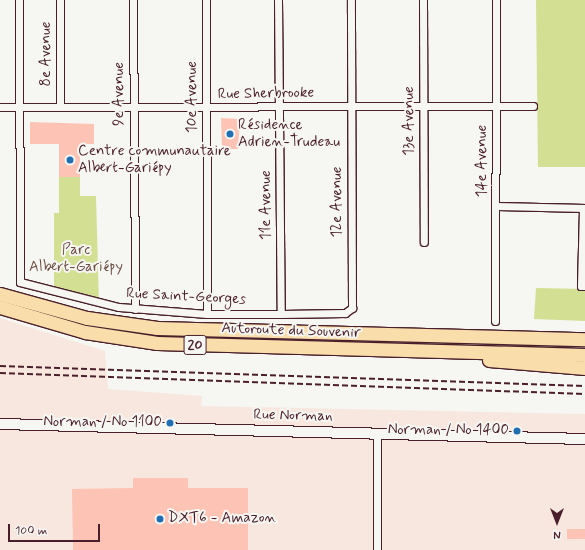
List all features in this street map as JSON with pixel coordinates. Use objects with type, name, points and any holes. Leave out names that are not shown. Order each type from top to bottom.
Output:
[{"type":"highway","name":"Autoroute du Souvenir","points":[[0,294],[87,318],[172,330],[585,339]]},
{"type":"highway","name":"Autoroute du Souvenir","points":[[0,307],[74,329],[142,341],[585,355]]},
{"type":"highway","points":[[395,350],[585,368]]},
{"type":"street","points":[[19,0],[19,107]]},
{"type":"street","name":"8e Avenue","points":[[60,0],[60,107]]},
{"type":"street","name":"9e Avenue","points":[[133,0],[135,309]]},
{"type":"street","name":"10e Avenue","points":[[206,0],[207,314]]},
{"type":"street","name":"11e Avenue","points":[[278,0],[281,314]]},
{"type":"street","name":"12e Avenue","points":[[351,0],[352,308]]},
{"type":"street","name":"13e Avenue","points":[[423,0],[424,242]]},
{"type":"street","name":"14e Avenue","points":[[495,321],[497,206],[496,0]]},
{"type":"street","name":"Rue Sherbrooke","points":[[0,107],[533,106]]},
{"type":"street","name":"Rue Saint-Georges","points":[[19,107],[20,282],[98,304],[135,309],[207,314],[281,314],[346,313],[352,308]]},
{"type":"street","points":[[497,206],[584,208],[581,286],[585,286]]},
{"type":"street","name":"Rue Norman","points":[[0,424],[377,432],[585,439]]},
{"type":"street","points":[[377,432],[377,550]]},
{"type":"shaded area","points":[[0,318],[105,351],[108,389],[202,396],[201,406],[585,414],[585,550],[0,550]]},
{"type":"green space","points":[[536,0],[585,0],[585,167],[538,167]]},
{"type":"green space","name":"Parc Albert-Gariépy","points":[[59,177],[80,177],[80,196],[96,196],[99,304],[54,292],[54,213],[59,213]]},
{"type":"green space","points":[[536,288],[585,289],[585,321],[534,319]]},
{"type":"building","name":"Résidence Adrien-Trudeau","points":[[221,118],[240,119],[238,149],[222,149]]},
{"type":"building","name":"Centre communautaire Albert-Gariépy","points":[[30,122],[94,124],[94,144],[80,144],[80,177],[59,177],[59,144],[30,144]]},
{"type":"building","name":"DXT6 - Amazon","points":[[133,478],[188,478],[188,488],[248,488],[248,550],[73,550],[72,489],[133,488]]},
{"type":"building","points":[[567,529],[585,529],[585,539],[567,539]]},
{"type":"railway","points":[[0,366],[585,386]]},
{"type":"railway","points":[[0,373],[585,394]]},
{"type":"place","name":"Résidence Adrien-Trudeau","points":[[230,134]]},
{"type":"place","name":"Centre communautaire Albert-Gariépy","points":[[70,160]]},
{"type":"place","name":"Norman / No 1100","points":[[170,423]]},
{"type":"place","name":"Norman / No 1400","points":[[517,431]]},
{"type":"place","name":"DXT6 - Amazon","points":[[160,519]]}]
